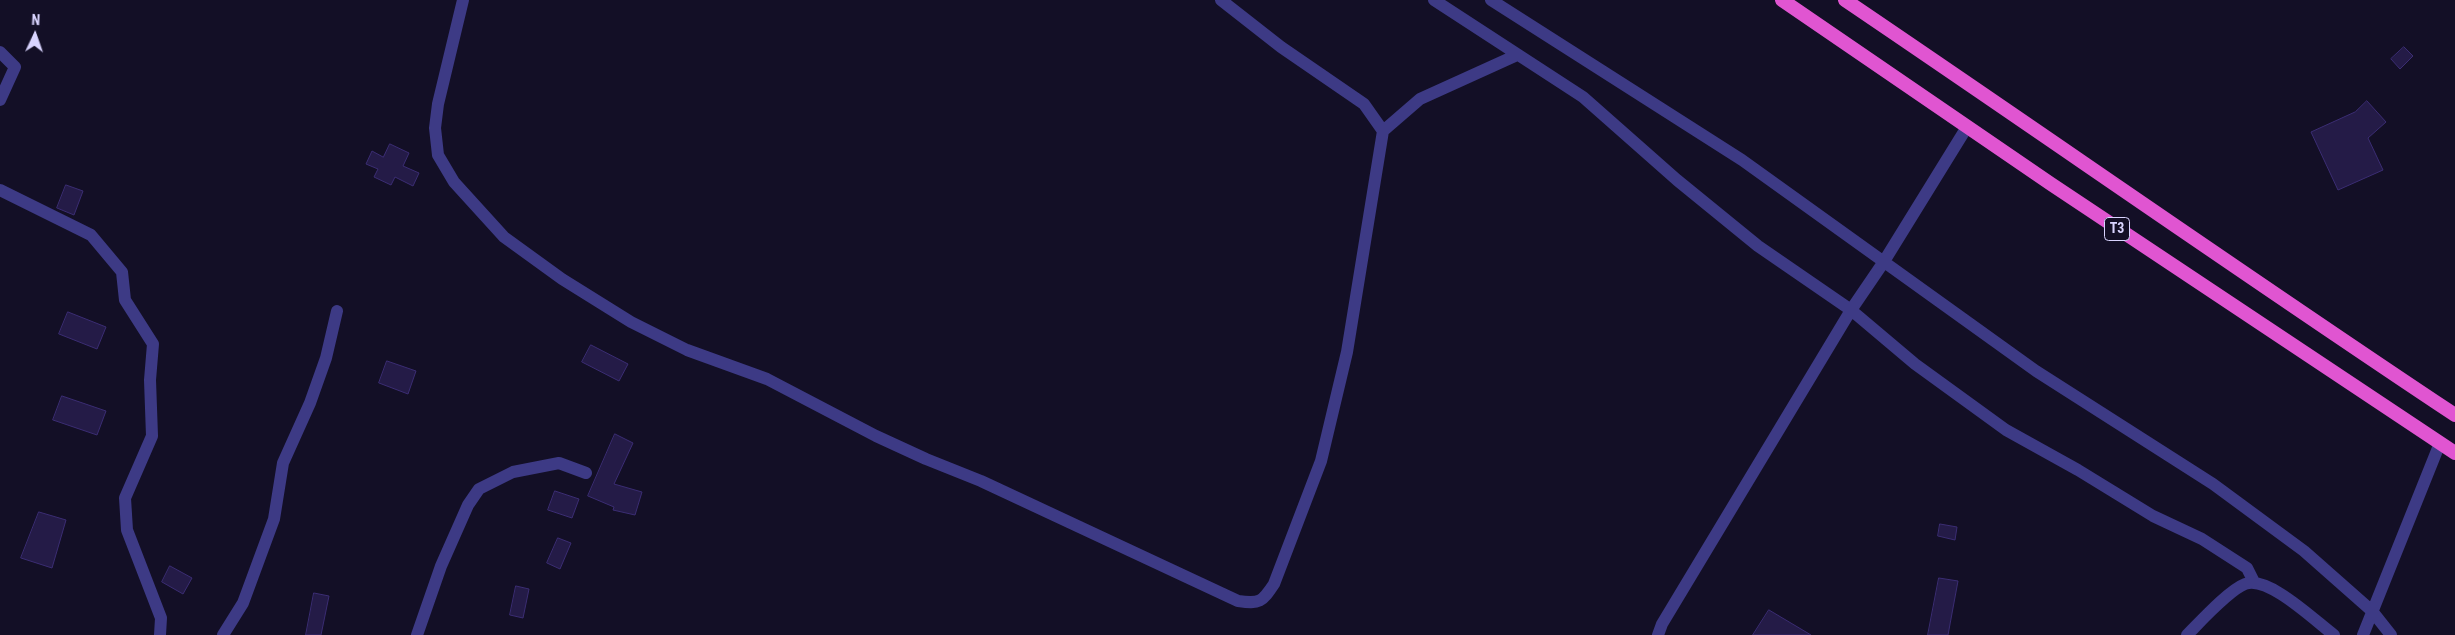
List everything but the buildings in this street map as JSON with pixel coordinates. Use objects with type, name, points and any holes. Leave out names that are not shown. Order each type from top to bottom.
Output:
[{"type":"highway","name":"T3","points":[[1782,0],[1967,127],[2455,453]]},
{"type":"highway","name":"T3","points":[[1845,0],[2082,160],[2287,303],[2455,415]]},
{"type":"street","points":[[463,0],[434,128],[438,155],[454,182],[504,238],[562,279],[631,322],[679,346],[767,379],[926,459],[981,481],[1238,601],[1254,604],[1265,598],[1274,584],[1321,461],[1347,352],[1383,131],[1420,100],[1517,55]]},
{"type":"street","points":[[1221,0],[1281,47],[1364,104],[1383,131]]},
{"type":"street","points":[[1434,0],[1583,96],[1677,180],[1758,246],[1851,310],[1915,364],[2006,430],[2078,470],[2153,516],[2202,539],[2247,568],[2254,582]]},
{"type":"street","points":[[1492,0],[1742,160],[1883,263],[2036,370],[2213,484],[2304,551],[2372,611],[2391,635]]},
{"type":"street","points":[[0,52],[14,67],[0,100]]},
{"type":"street","points":[[1663,631],[1851,310],[1883,263],[1967,127]]},
{"type":"street","points":[[0,190],[91,235],[122,272],[125,300],[154,344],[150,380],[152,436],[125,498],[127,530],[161,618],[160,635]]},
{"type":"street","points":[[223,635],[243,603],[274,519],[283,463],[310,403],[326,358],[337,311]]},
{"type":"street","points":[[2363,635],[2440,443]]},
{"type":"street","points":[[417,635],[441,566],[468,505],[479,489],[513,472],[559,463],[586,472]]},
{"type":"street","points":[[2186,635],[2237,589],[2254,582],[2262,583],[2276,591],[2334,635]]}]
